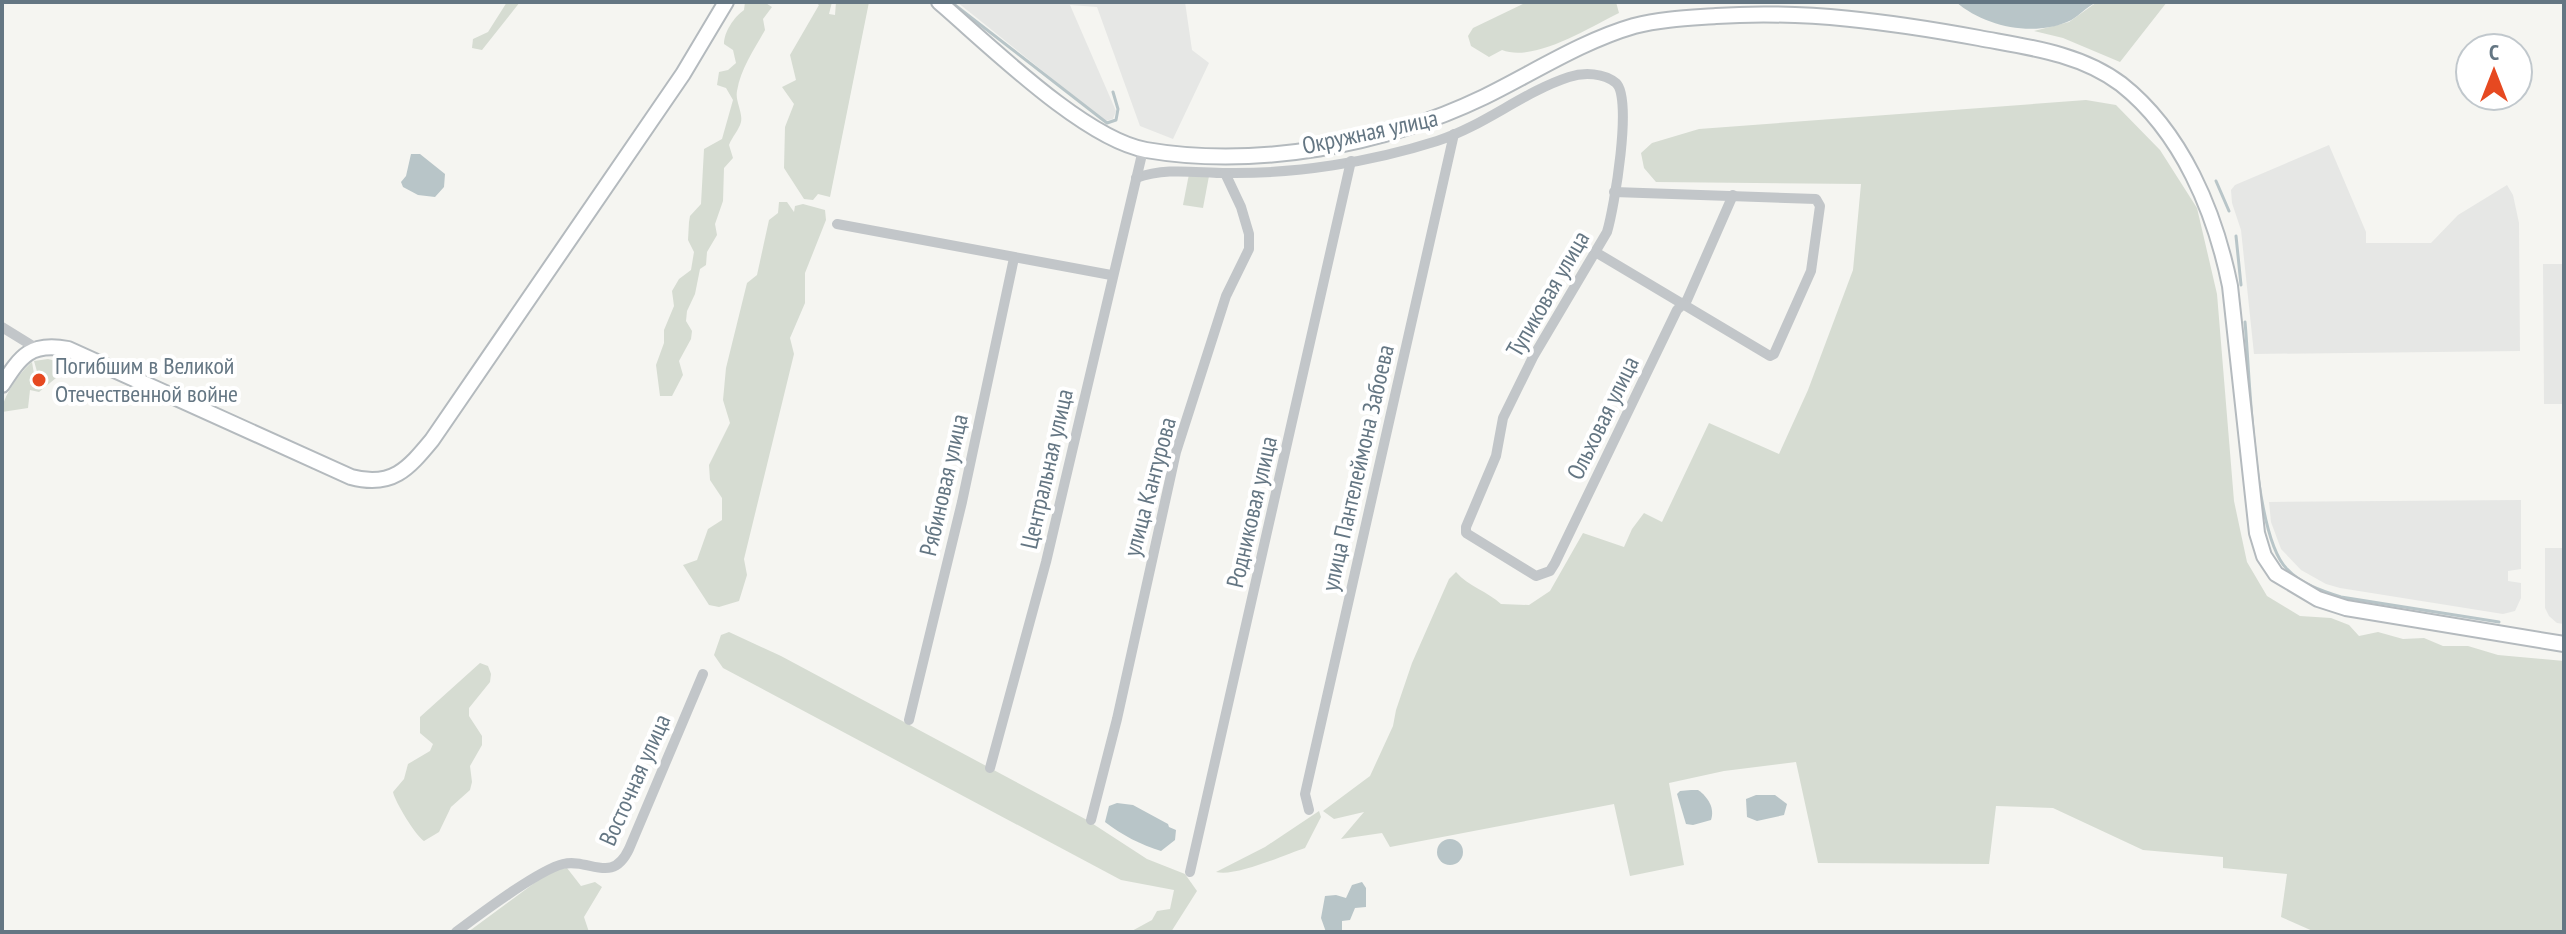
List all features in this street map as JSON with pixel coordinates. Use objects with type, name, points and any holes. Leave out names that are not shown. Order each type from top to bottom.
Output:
[{"type":"street","points":[[2,385],[19,360],[36,348],[52,347],[76,352],[351,477],[366,480],[396,475],[407,469],[432,440],[676,84],[726,2]]},
{"type":"street","points":[[939,2],[1058,103],[1117,141],[1143,150],[1232,155],[1343,145],[1442,116],[1602,38],[1665,19],[1791,14],[1854,17],[2036,49],[2094,67],[2138,100],[2178,151],[2210,212],[2223,250],[2230,286],[2257,533],[2264,556],[2276,574],[2302,592],[2346,608],[2564,644]]},
{"type":"street","name":"Окружная улица","points":[[1136,178],[1177,170],[1225,173],[1275,171],[1396,152],[1454,134],[1568,78],[1600,76]]},
{"type":"street","name":"Тупиковая улица","points":[[1466,533],[1469,517],[1496,456],[1503,418],[1533,357],[1597,253],[1610,222],[1622,135],[1623,95],[1613,81],[1600,76]]},
{"type":"street","name":"улица Пантелеймона Забоева","points":[[1309,810],[1305,794],[1454,134]]},
{"type":"street","name":"Центральная улица","points":[[990,768],[1046,562],[1111,275],[1143,150]]},
{"type":"street","name":"Родниковая улица","points":[[1190,872],[1351,161]]},
{"type":"street","name":"улица Кантурова","points":[[1091,820],[1136,637],[1176,452],[1226,296],[1249,249],[1249,234],[1241,207],[1225,173]]},
{"type":"street","points":[[1597,253],[1765,354],[1774,354],[1811,271],[1820,206],[1816,199],[1614,192]]},
{"type":"street","name":"Ольховая улица","points":[[1466,533],[1536,576],[1550,571],[1677,310],[1687,300],[1733,195]]},
{"type":"street","points":[[837,224],[1111,275]]},
{"type":"street","name":"Рябиновая улица","points":[[909,720],[962,502],[1014,258]]},
{"type":"street","points":[[2,327],[36,348]]},
{"type":"street","name":"Восточная улица","points":[[456,932],[555,866],[577,863],[605,869],[620,863],[629,849],[703,674]]},
{"type":"shaded area","points":[[507,2],[520,2],[482,50],[472,48],[473,39],[488,32]]},
{"type":"shaded area","points":[[745,2],[764,2],[772,7],[763,19],[765,30],[748,59],[739,83],[737,95],[741,122],[729,145],[733,158],[724,168],[723,201],[715,224],[717,235],[707,252],[706,265],[700,269],[695,294],[687,311],[686,321],[692,331],[679,361],[683,375],[672,396],[660,396],[656,365],[664,343],[664,330],[674,306],[672,291],[679,279],[691,270],[694,252],[688,240],[689,222],[690,216],[701,204],[704,149],[722,139],[733,100],[726,88],[717,85],[719,72],[728,70],[736,63],[733,50],[724,44],[724,39],[730,25],[744,10]]},
{"type":"shaded area","points":[[815,2],[832,2],[829,14],[835,15],[836,2],[869,2],[830,197],[818,194],[813,200],[804,199],[784,168],[785,127],[794,104],[782,87],[796,80],[790,55],[819,5]]},
{"type":"shaded area","points":[[957,2],[1185,2],[1192,50],[1209,63],[1173,139],[1140,126],[1097,7],[1070,5],[1116,111],[1113,119],[1105,121]]},
{"type":"shaded area","points":[[1527,2],[1616,2],[1619,13],[1562,42],[1530,52],[1502,50],[1489,57],[1471,46],[1468,36],[1473,28]]},
{"type":"shaded area","points":[[1956,2],[2098,2],[2067,22],[2023,29],[1994,23]]},
{"type":"shaded area","points":[[2097,2],[2167,2],[2120,62],[2063,38],[2034,31],[2069,22]]},
{"type":"shaded area","points":[[2086,100],[2116,105],[2160,150],[2197,208],[2217,294],[2234,501],[2247,562],[2267,596],[2300,616],[2331,618],[2349,625],[2359,636],[2378,632],[2403,639],[2424,638],[2443,646],[2468,646],[2498,655],[2564,661],[2564,932],[2315,932],[2281,917],[2287,874],[2223,868],[2223,857],[2143,850],[2053,808],[1996,806],[1989,864],[1818,863],[1796,762],[1724,771],[1669,783],[1684,865],[1630,876],[1614,804],[1390,847],[1382,833],[1341,839],[1364,812],[1334,819],[1323,811],[1370,776],[1393,726],[1412,663],[1449,579],[1456,572],[1501,604],[1529,605],[1550,591],[1583,533],[1624,547],[1644,513],[1662,522],[1709,423],[1779,454],[1808,390],[1853,270],[1861,184],[1656,182],[1644,168],[1641,153],[1652,143],[1699,129]]},
{"type":"shaded area","points":[[2329,145],[2366,232],[2366,243],[2431,243],[2458,215],[2507,185],[2513,195],[2519,223],[2520,351],[2254,354],[2241,230],[2231,190],[2235,185]]},
{"type":"shaded area","points":[[411,154],[420,154],[445,174],[444,187],[435,197],[418,195],[403,187],[401,182],[406,176]]},
{"type":"shaded area","points":[[1189,174],[1209,176],[1203,208],[1183,205]]},
{"type":"shaded area","points":[[779,202],[787,202],[794,212],[795,206],[803,204],[825,210],[826,220],[805,273],[805,303],[790,338],[794,354],[744,559],[747,575],[739,601],[719,607],[709,605],[683,565],[697,560],[708,529],[722,520],[722,498],[710,480],[709,465],[730,423],[723,400],[726,368],[747,283],[757,275],[769,220],[778,213]]},
{"type":"shaded area","points":[[2543,264],[2564,264],[2564,404],[2544,404]]},
{"type":"shaded area","points":[[48,359],[64,363],[56,378],[39,392],[30,390],[28,408],[2,412],[8,392],[22,372],[32,362],[35,380],[41,383],[43,379],[38,375],[34,361]]},
{"type":"shaded area","points":[[2521,500],[2521,569],[2508,571],[2508,581],[2521,583],[2521,598],[2515,611],[2503,614],[2326,584],[2301,570],[2281,549],[2271,522],[2269,502]]},
{"type":"shaded area","points":[[2545,548],[2564,548],[2564,624],[2557,623],[2545,608]]},
{"type":"shaded area","points":[[729,632],[781,656],[1087,820],[1147,859],[1185,874],[1197,891],[1171,932],[1130,932],[1152,920],[1157,911],[1170,909],[1174,890],[1121,880],[723,668],[714,655],[721,635]]},
{"type":"shaded area","points":[[480,663],[488,666],[491,674],[490,682],[469,708],[469,716],[482,736],[482,745],[470,766],[470,790],[451,807],[439,832],[424,841],[406,818],[393,792],[404,779],[408,764],[430,751],[433,744],[420,733],[420,717]]},
{"type":"shaded area","points":[[1698,790],[1708,799],[1711,820],[1686,824],[1677,794]]},
{"type":"shaded area","points":[[1756,795],[1775,795],[1787,804],[1784,815],[1757,821],[1747,817],[1746,799]]},
{"type":"shaded area","points":[[1117,803],[1133,805],[1168,824],[1176,830],[1175,840],[1161,851],[1118,831],[1105,822],[1109,806]]},
{"type":"shaded area","points":[[1319,811],[1321,817],[1305,848],[1247,868],[1216,872],[1265,847]]},
{"type":"shaded area","points":[[1450,839],[1459,843],[1463,852],[1459,861],[1450,865],[1441,861],[1437,852],[1441,843]]},
{"type":"shaded area","points":[[567,868],[581,886],[595,882],[602,887],[584,917],[589,932],[468,932],[552,870]]},
{"type":"shaded area","points":[[1362,882],[1366,888],[1366,907],[1355,908],[1350,920],[1342,921],[1342,932],[1326,932],[1321,918],[1325,896],[1346,898],[1352,885]]},
{"type":"waterway","points":[[951,2],[1107,123],[1116,120],[1118,109],[1113,92]]},
{"type":"waterway","points":[[2216,181],[2229,211]]},
{"type":"waterway","points":[[2236,236],[2241,285]]},
{"type":"waterway","points":[[2245,322],[2260,490],[2276,551],[2287,569],[2305,583],[2341,597],[2499,622]]},
{"type":"place","name":"Погибшим в Великой Отечественной войне","points":[[39,380]]}]
